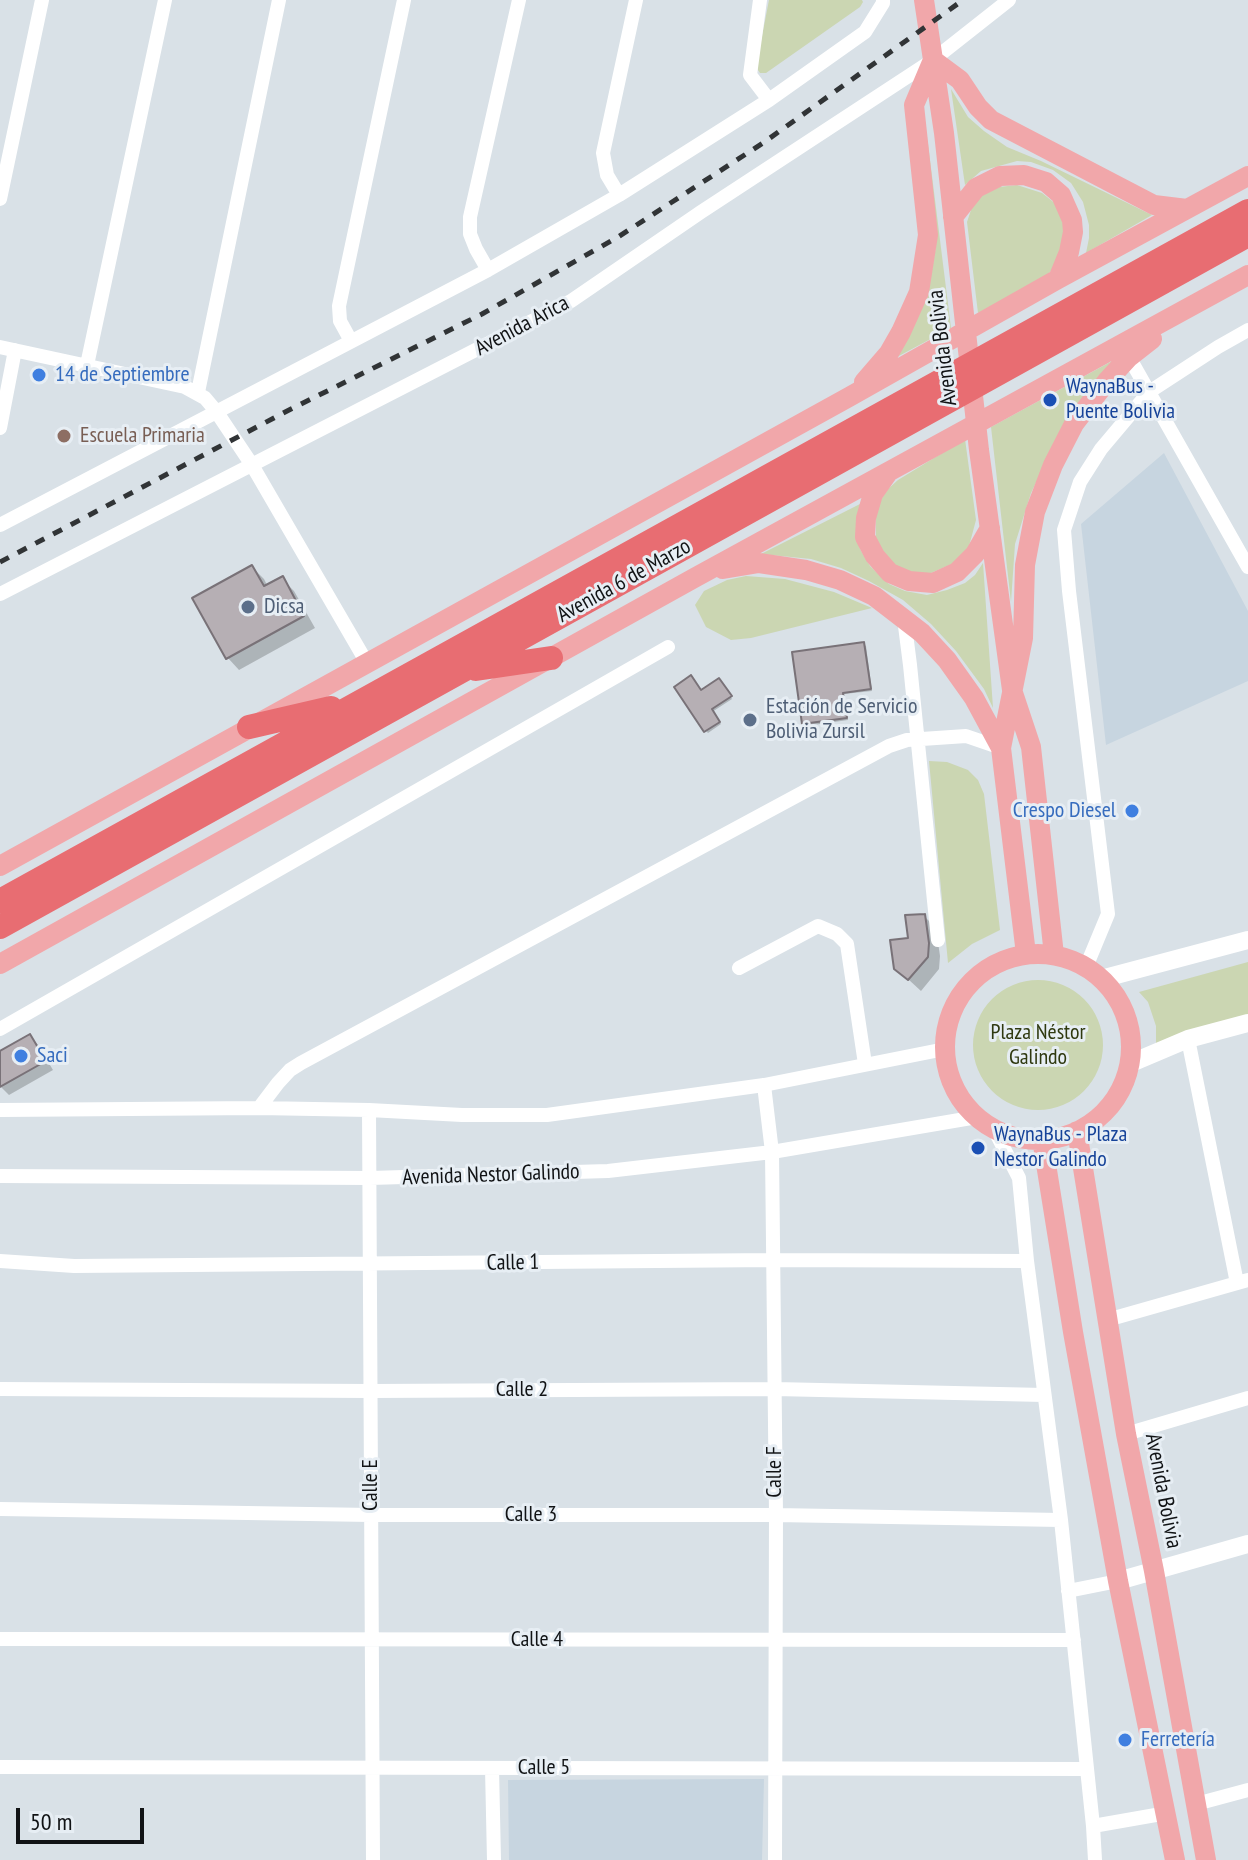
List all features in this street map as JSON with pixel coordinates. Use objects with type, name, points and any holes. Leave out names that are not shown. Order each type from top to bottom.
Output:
[{"type":"highway","name":"Avenida 6 de Marzo","points":[[0,901],[1248,211]]},
{"type":"highway","name":"Avenida 6 de Marzo","points":[[0,927],[1248,235]]},
{"type":"highway","points":[[461,671],[551,658]]},
{"type":"highway","points":[[249,727],[360,701]]},
{"type":"main road","name":"Avenida Bolivia","points":[[924,0],[944,133],[979,450],[1012,690],[1031,747],[1054,955]]},
{"type":"main road","points":[[849,397],[889,353],[919,292],[928,235],[914,105],[933,60],[960,80],[991,120],[1154,205],[1187,209]]},
{"type":"main road","points":[[953,217],[976,188],[1000,176],[1024,175],[1046,182],[1061,195],[1072,220],[1069,252],[1058,279]]},
{"type":"main road","points":[[0,866],[1248,176]]},
{"type":"main road","name":"Avenida 6 de Marzo","points":[[0,964],[696,577],[1248,275]]},
{"type":"main road","points":[[1012,690],[1023,638],[1025,565],[1035,512],[1053,465],[1074,424],[1107,381],[1129,357],[1189,308]]},
{"type":"main road","points":[[888,472],[873,494],[866,518],[865,537],[875,556],[890,573],[909,581],[933,583],[957,572],[975,554],[990,528]]},
{"type":"main road","points":[[696,577],[732,566],[759,563],[806,570],[840,580],[874,596],[922,633],[947,660],[974,698],[1001,748]]},
{"type":"main road","name":"Avenida Bolivia","points":[[1012,690],[1001,748],[1026,954]]},
{"type":"main road","points":[[1026,954],[1054,955],[1071,960],[1094,973],[1114,993],[1129,1029],[1129,1064],[1123,1085],[1111,1104],[1096,1120],[1056,1138],[1014,1136],[994,1129],[977,1117],[952,1082],[945,1049],[948,1022],[959,997],[977,976],[1000,961],[1026,954]]},
{"type":"main road","name":"Avenida Bolivia","points":[[1077,1131],[1126,1434],[1206,1860]]},
{"type":"main road","points":[[1042,1139],[1118,1581],[1175,1860]]},
{"type":"street","points":[[0,199],[42,0]]},
{"type":"street","points":[[87,365],[165,0]]},
{"type":"street","points":[[198,392],[279,0]]},
{"type":"street","points":[[351,341],[340,321],[339,306],[404,0]]},
{"type":"street","points":[[488,270],[470,234],[470,217],[519,0]]},
{"type":"street","points":[[619,195],[607,175],[603,153],[636,0]]},
{"type":"street","points":[[760,0],[750,75],[769,100]]},
{"type":"street","points":[[0,525],[488,270],[619,195],[769,100],[865,32],[883,0]]},
{"type":"street","name":"Avenida Arica","points":[[0,594],[571,301],[933,60],[1009,0]]},
{"type":"street","points":[[1248,330],[1149,392],[1101,449],[1080,482],[1064,530],[1108,914],[1094,973],[1248,940]]},
{"type":"street","points":[[0,347],[185,387],[205,398],[252,465],[367,663]]},
{"type":"street","points":[[0,428],[15,350]]},
{"type":"street","points":[[1129,357],[1248,567]]},
{"type":"street","points":[[904,618],[938,940]]},
{"type":"street","points":[[0,1029],[668,647]]},
{"type":"street","points":[[259,1108],[290,1070],[301,1063],[889,746],[907,740],[966,736],[1001,748]]},
{"type":"street","points":[[739,968],[818,926],[837,934],[847,944],[865,1064]]},
{"type":"street","points":[[1129,1064],[1188,1039],[1248,1023]]},
{"type":"street","points":[[1107,1320],[1243,1281],[1188,1039]]},
{"type":"street","points":[[0,1110],[259,1108],[547,1115],[764,1085],[945,1049]]},
{"type":"street","name":"Calle F","points":[[764,1085],[772,1152],[774,1260],[775,1860]]},
{"type":"street","name":"Calle E","points":[[369,1110],[373,1860]]},
{"type":"street","name":"Avenida Nestor Galindo","points":[[0,1176],[370,1178],[608,1171],[772,1152],[977,1117]]},
{"type":"street","points":[[994,1129],[1019,1178],[1061,1520],[1095,1860]]},
{"type":"street","name":"Calle 1","points":[[0,1261],[74,1266],[1027,1261]]},
{"type":"street","name":"Calle 2","points":[[0,1389],[775,1389],[1044,1395]]},
{"type":"street","points":[[1126,1434],[1248,1398]]},
{"type":"street","name":"Calle 3","points":[[0,1509],[1061,1520]]},
{"type":"street","points":[[1068,1591],[1118,1581],[1248,1544]]},
{"type":"street","name":"Calle 4","points":[[0,1639],[1074,1640]]},
{"type":"street","name":"Calle 5","points":[[0,1767],[1087,1769]]},
{"type":"street","points":[[492,1768],[494,1860]]},
{"type":"street","points":[[1196,1804],[1248,1790]]},
{"type":"street","points":[[1093,1826],[1167,1813]]},
{"type":"shaded area","points":[[1164,453],[1248,611],[1248,681],[1106,745],[1081,524]]},
{"type":"shaded area","points":[[764,1779],[762,1860],[509,1860],[508,1780]]},
{"type":"green space","points":[[769,0],[863,2],[766,73],[760,73],[756,67]]},
{"type":"green space","points":[[951,89],[968,117],[1007,147],[1152,215],[1086,253],[1089,225],[1083,202],[1071,183],[1053,170],[1031,162],[1017,161],[981,171],[965,185]]},
{"type":"green space","points":[[927,136],[951,328],[897,357],[927,298],[936,246]]},
{"type":"green space","points":[[1017,185],[1042,193],[1056,204],[1064,223],[1063,246],[1053,269],[1039,283],[978,313],[967,222],[972,207],[981,196],[999,187]]},
{"type":"green space","points":[[1114,360],[1067,419],[1031,493],[1015,544],[1011,602],[991,427]]},
{"type":"green space","points":[[965,439],[976,520],[968,550],[961,560],[931,573],[914,573],[896,566],[883,554],[876,540],[876,511],[882,498],[898,480]]},
{"type":"green space","points":[[862,503],[858,537],[860,549],[870,566],[889,584],[927,595],[965,583],[983,563],[993,708],[984,689],[956,651],[903,600],[841,568],[811,559],[761,554]]},
{"type":"green space","points":[[746,576],[785,579],[834,592],[872,608],[751,638],[731,640],[706,627],[695,605],[704,591],[727,580]]},
{"type":"green space","points":[[929,761],[947,762],[968,770],[978,780],[984,794],[1000,930],[972,944],[948,963]]},
{"type":"green space","points":[[1248,962],[1248,1019],[1156,1044],[1156,1026],[1148,1002],[1139,992]]},
{"type":"green space","name":"Plaza Néstor Galindo","points":[[1038,980],[1063,985],[1084,999],[1098,1020],[1103,1045],[1098,1070],[1084,1091],[1063,1105],[1038,1110],[1013,1105],[992,1091],[978,1070],[973,1045],[978,1020],[992,999],[1013,985]]},
{"type":"building","name":"Dicsa","points":[[252,565],[264,586],[283,576],[304,616],[226,659],[192,598]]},
{"type":"building","points":[[864,642],[871,689],[843,693],[847,718],[802,724],[792,652]]},
{"type":"building","points":[[691,675],[701,690],[719,678],[732,696],[712,709],[720,722],[704,732],[674,687]]},
{"type":"building","points":[[925,914],[928,957],[908,980],[894,969],[890,940],[908,938],[905,915]]},
{"type":"building","name":"Saci","points":[[30,1034],[46,1061],[0,1087],[0,1051]]},
{"type":"railway","points":[[0,562],[291,409],[482,314],[618,237],[763,143],[963,0]]},
{"type":"place","name":"14 de Septiembre","points":[[39,375]]},
{"type":"place","name":"WaynaBus - Puente Bolivia","points":[[1050,400]]},
{"type":"place","name":"Escuela Primaria","points":[[64,436]]},
{"type":"place","name":"Dicsa","points":[[248,607]]},
{"type":"place","name":"Estación de Servicio Bolivia Zursil","points":[[750,720]]},
{"type":"place","name":"Crespo Diesel","points":[[1132,811]]},
{"type":"place","name":"Saci","points":[[21,1056]]},
{"type":"place","name":"WaynaBus - Plaza Nestor Galindo","points":[[978,1148]]},
{"type":"place","name":"Ferretería","points":[[1125,1740]]}]
